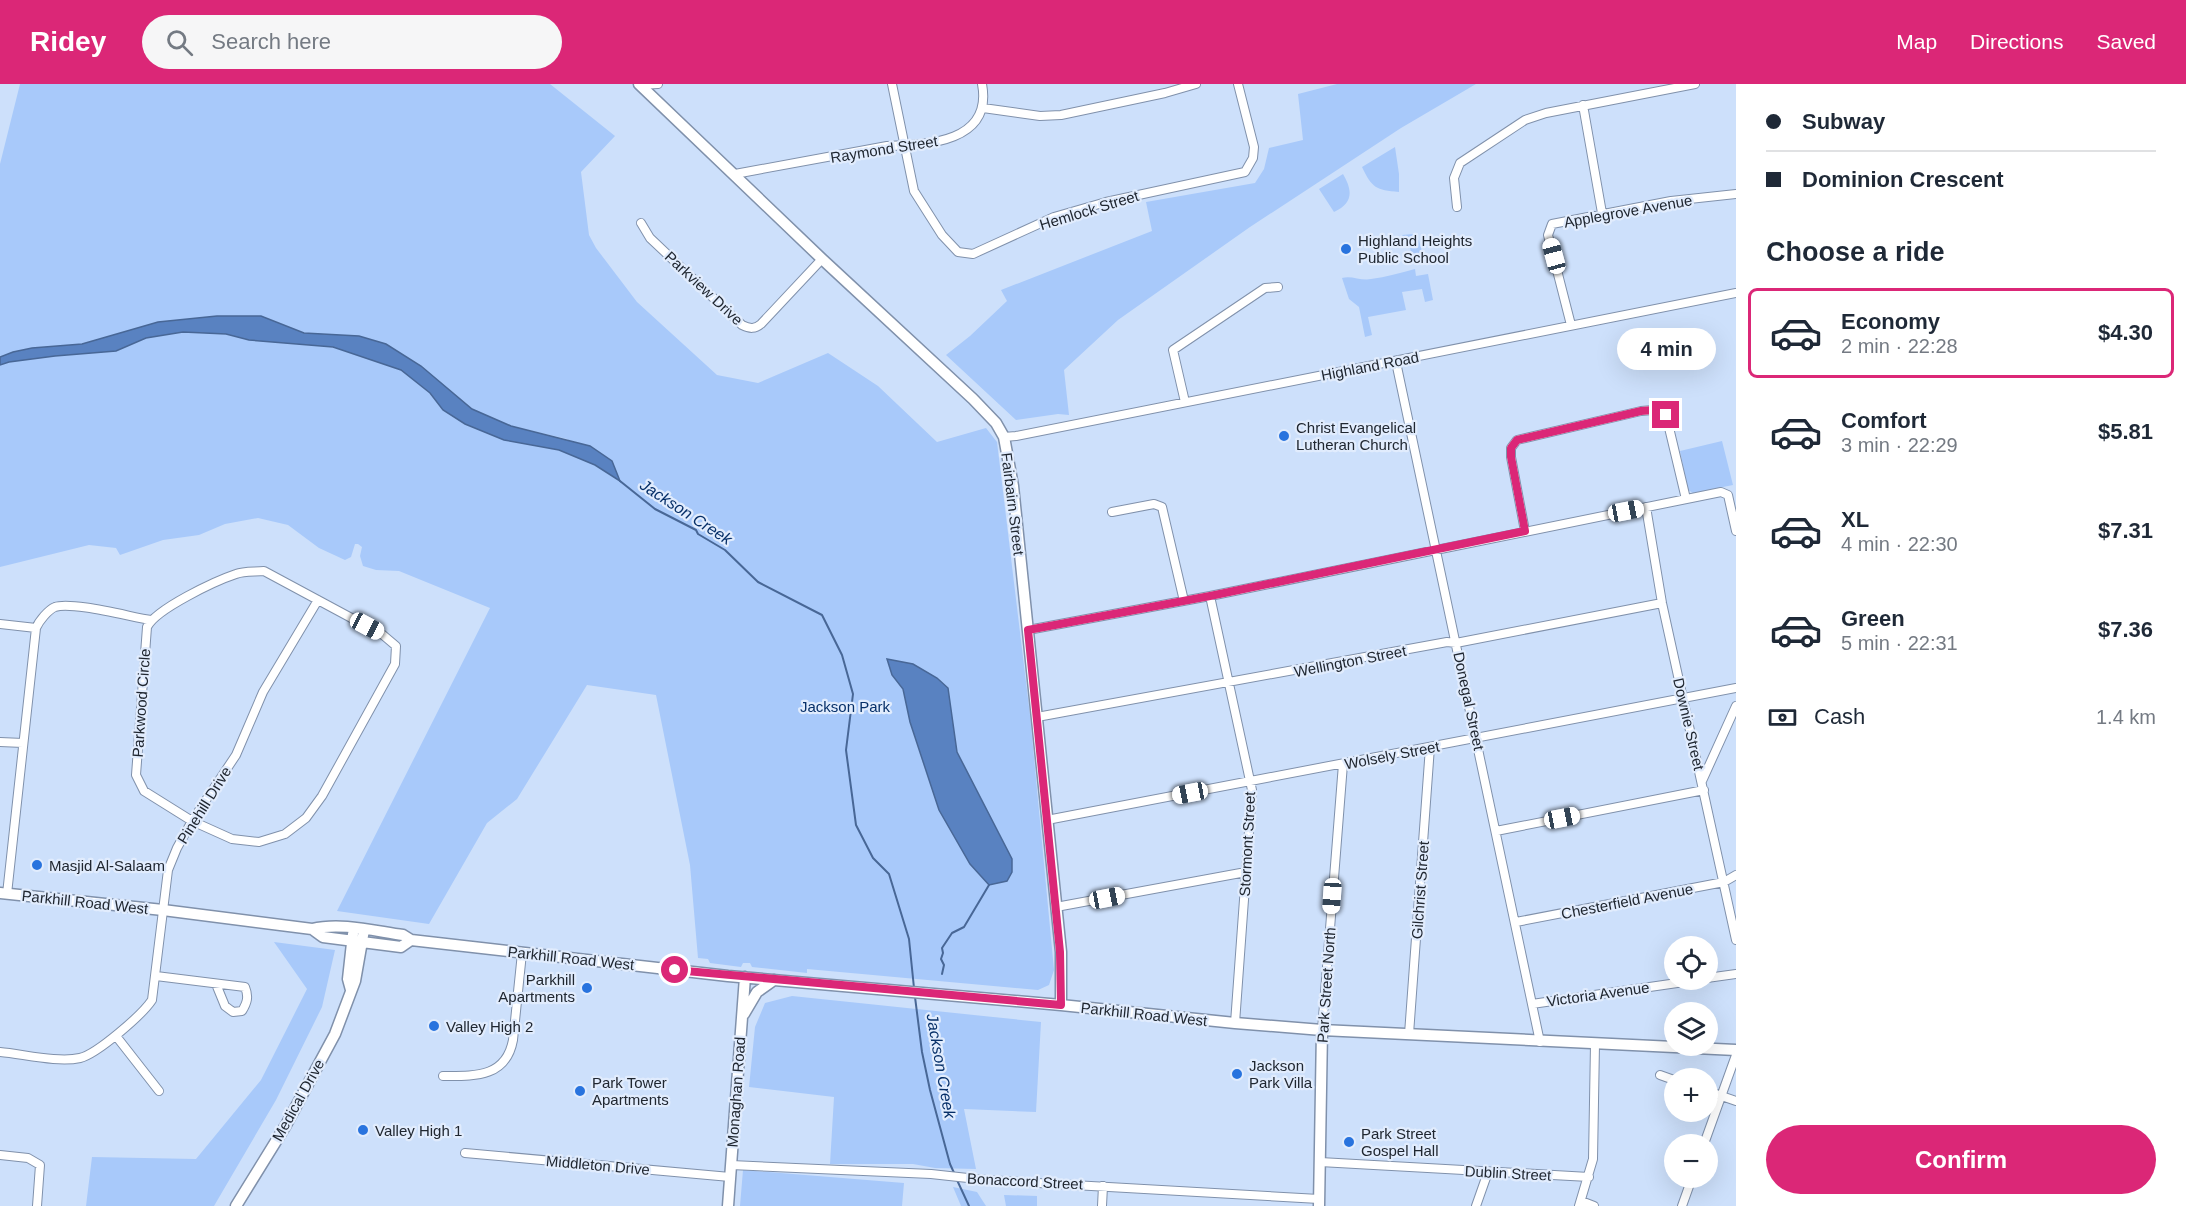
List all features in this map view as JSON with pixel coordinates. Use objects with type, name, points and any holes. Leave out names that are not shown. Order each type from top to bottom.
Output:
[{"type":"main road","name":"Fairbairn Street","points":[[640,84],[973,399],[996,423],[1004,437],[1012,486],[1037,717],[1060,952],[1061,1005]]},
{"type":"main road","name":"Parkhill Road West","points":[[4,894],[163,910],[312,929],[326,926],[401,946],[411,940],[774,980],[1235,1023],[1540,1042],[1736,1050]]},
{"type":"main road","name":"Medical Drive","points":[[236,1206],[286,1125],[335,1034],[356,981],[358,935]]},
{"type":"main road","name":"Monaghan Road","points":[[728,1206],[745,977]]},
{"type":"main road","points":[[742,1016],[757,992],[774,980]]},
{"type":"main road","name":"Park Street North","points":[[1319,1202],[1322,1030]]},
{"type":"street","points":[[640,84],[658,84]]},
{"type":"street","name":"Hemlock Street","points":[[892,84],[914,191],[942,235],[958,252],[973,255],[1054,217],[1117,199],[1245,172],[1253,158],[1254,147],[1238,84]]},
{"type":"street","points":[[982,84],[982,108],[1040,116],[1061,115],[1165,93],[1196,84]]},
{"type":"street","points":[[1458,207],[1454,178],[1460,163],[1525,120],[1583,105],[1695,84]]},
{"type":"street","points":[[1583,105],[1602,213]]},
{"type":"street","name":"Raymond Street","points":[[735,174],[886,146],[904,146],[953,138],[970,128],[980,115],[982,108]]},
{"type":"street","name":"Applegrove Avenue","points":[[1571,325],[1548,235],[1552,224],[1671,201],[1736,194]]},
{"type":"street","name":"Parkview Drive","points":[[641,224],[650,238],[742,325],[749,328],[761,324],[822,258]]},
{"type":"street","points":[[1185,402],[1173,350],[1265,288],[1278,287]]},
{"type":"street","name":"Highland Road","points":[[1004,437],[1396,362],[1736,293]]},
{"type":"street","name":"Donegal Street","points":[[1396,362],[1540,1042]]},
{"type":"street","points":[[1525,531],[1511,457],[1511,448],[1517,440],[1641,411],[1653,410],[1666,415],[1686,499]]},
{"type":"street","points":[[1028,630],[1210,596],[1686,499],[1726,493],[1736,531]]},
{"type":"street","points":[[1112,512],[1154,504],[1162,507],[1184,601]]},
{"type":"street","name":"Downie Street","points":[[1646,507],[1662,603],[1736,940]]},
{"type":"street","name":"Parkwood Circle","points":[[264,571],[318,600],[383,635],[396,646],[395,664],[322,796],[306,818],[285,834],[259,842],[232,839],[192,821],[144,791],[136,775],[147,627],[150,620],[175,602],[237,573],[264,571]]},
{"type":"street","name":"Stormont Street","points":[[1210,596],[1252,790],[1235,1023]]},
{"type":"street","name":"Pinehill Drive","points":[[0,1052],[62,1059],[81,1058],[116,1036],[146,1010],[152,1000],[156,976],[168,870],[177,848],[236,754],[263,692],[318,600]]},
{"type":"street","name":"Wellington Street","points":[[1037,717],[1447,642],[1456,643],[1662,603]]},
{"type":"street","points":[[4,894],[36,628],[39,621],[55,607],[73,606],[150,620]]},
{"type":"street","points":[[0,624],[36,628]]},
{"type":"street","name":"Wolsely Street","points":[[1047,820],[1736,688]]},
{"type":"street","points":[[1702,781],[1736,706]]},
{"type":"street","points":[[0,742],[23,742]]},
{"type":"street","name":"Gilchrist Street","points":[[1409,1034],[1430,747]]},
{"type":"street","name":"Park Street North","points":[[1322,1030],[1343,764]]},
{"type":"street","points":[[1497,831],[1704,790]]},
{"type":"street","points":[[1056,907],[1246,872]]},
{"type":"street","name":"Chesterfield Avenue","points":[[1516,922],[1724,882],[1736,875]]},
{"type":"street","points":[[443,1076],[487,1073],[500,1065],[509,1054],[513,1040],[522,953]]},
{"type":"street","points":[[1718,976],[1736,974]]},
{"type":"street","points":[[156,976],[245,987],[248,994],[247,1004],[242,1011],[233,1012],[225,1006],[216,984]]},
{"type":"street","name":"Victoria Avenue","points":[[1532,1004],[1664,985]]},
{"type":"street","points":[[116,1036],[159,1091]]},
{"type":"street","points":[[1594,1044],[1593,1159],[1580,1204],[1594,1206]]},
{"type":"street","points":[[1708,1134],[1736,1055]]},
{"type":"street","points":[[1660,1075],[1664,1076]]},
{"type":"street","points":[[1718,1095],[1736,1101]]},
{"type":"street","name":"Middleton Drive","points":[[465,1153],[730,1171]]},
{"type":"street","points":[[0,1155],[28,1158],[40,1165],[37,1206]]},
{"type":"street","name":"Dublin Street","points":[[1320,1162],[1589,1177]]},
{"type":"street","name":"Bonaccord Street","points":[[730,1171],[931,1174],[1319,1202]]},
{"type":"street","points":[[1476,1206],[1488,1172]]},
{"type":"street","points":[[1102,1206],[1103,1186]]},
{"type":"street","points":[[1682,1206],[1688,1188]]},
{"type":"green space","name":"Jackson Park","points":[[20,84],[550,84],[615,136],[581,172],[589,235],[596,248],[637,302],[717,375],[758,383],[828,353],[878,386],[937,442],[986,428],[997,442],[1030,715],[1054,970],[1049,985],[1038,990],[807,969],[807,973],[752,967],[750,963],[743,963],[741,967],[710,963],[708,959],[698,958],[690,865],[656,695],[587,685],[517,799],[487,823],[429,924],[337,911],[490,608],[399,571],[376,570],[363,566],[360,556],[362,547],[358,544],[355,544],[351,557],[345,560],[319,548],[288,525],[258,518],[225,524],[199,535],[163,540],[120,555],[116,548],[89,545],[0,567],[0,365],[55,356],[116,351],[146,338],[183,332],[226,334],[249,340],[333,347],[401,370],[430,393],[443,410],[504,440],[559,450],[595,465],[619,481],[567,439],[511,426],[472,409],[421,366],[386,345],[359,336],[304,333],[261,316],[158,322],[82,344],[32,348],[0,357],[0,164]]},
{"type":"green space","points":[[1337,84],[1476,84],[1401,128],[1250,227],[1118,320],[1064,370],[1069,415],[1058,414],[1016,420],[946,355],[1007,301],[1001,290],[1152,231],[1146,202],[1255,183],[1264,169],[1269,148],[1303,140],[1298,94]]},
{"type":"green space","points":[[1395,147],[1399,192],[1376,187],[1362,167]]},
{"type":"green space","points":[[1343,174],[1350,191],[1348,201],[1334,212],[1319,189]]},
{"type":"green space","points":[[1413,234],[1415,241],[1419,240],[1423,256],[1412,258],[1409,242],[1404,243],[1402,235]]},
{"type":"green space","points":[[1415,269],[1416,276],[1428,274],[1433,300],[1425,302],[1422,289],[1402,292],[1406,310],[1368,317],[1372,335],[1365,337],[1359,307],[1349,299],[1342,278],[1371,279]]},
{"type":"green space","points":[[1722,441],[1733,485],[1693,493],[1688,490],[1680,451]]},
{"type":"green space","points":[[274,942],[335,950],[322,1007],[276,1100],[214,1206],[86,1206],[92,1157],[196,1159],[261,1080],[307,989]]},
{"type":"green space","points":[[792,996],[1041,1022],[1036,1112],[964,1109],[976,1169],[935,1168],[913,1164],[830,1164],[834,1097],[749,1087],[755,1027],[765,1003]]},
{"type":"green space","points":[[743,1170],[904,1183],[902,1206],[740,1206]]},
{"type":"green space","points":[[953,1187],[977,1192],[986,1206],[961,1206]]},
{"type":"green space","points":[[1004,1195],[1037,1196],[1037,1206],[1006,1206]]},
{"type":"shaded area","name":"Jackson Creek","points":[[217,316],[261,316],[304,333],[359,336],[386,344],[421,366],[472,409],[511,426],[590,446],[612,461],[620,481],[595,465],[559,450],[504,440],[465,424],[443,410],[430,393],[401,370],[333,347],[249,340],[226,334],[183,332],[146,338],[116,351],[55,356],[0,365],[0,357],[13,352],[82,344],[158,322]]},
{"type":"shaded area","points":[[887,659],[913,664],[937,678],[948,688],[957,752],[1012,859],[1012,872],[1007,881],[989,885],[970,864],[939,810],[910,722],[903,689],[892,675]]},
{"type":"waterway","name":"Jackson Creek","points":[[620,481],[655,509],[696,530],[698,534],[725,550],[758,582],[822,615],[842,655],[853,694],[846,750],[856,825],[873,858],[889,874],[909,939],[914,988]]},
{"type":"waterway","points":[[942,974],[944,965],[941,959],[942,948],[952,933],[964,927],[989,885]]},
{"type":"waterway","name":"Jackson Creek","points":[[915,997],[922,1052],[930,1090],[955,1175]]},
{"type":"waterway","name":"Jackson Creek","points":[[957,1180],[969,1206]]},
{"type":"place","name":"Highland Heights Public School","points":[[1346,249]]},
{"type":"place","name":"Christ Evangelical Lutheran Church","points":[[1284,436]]},
{"type":"place","name":"Masjid Al-Salaam","points":[[37,865]]},
{"type":"place","name":"Parkhill Apartments","points":[[587,988]]},
{"type":"place","name":"Valley High 2","points":[[434,1026]]},
{"type":"place","name":"Jackson Park Villa","points":[[1237,1074]]},
{"type":"place","name":"Park Tower Apartments","points":[[580,1091]]},
{"type":"place","name":"Valley High 1","points":[[363,1130]]},
{"type":"place","name":"Park Street Gospel Hall","points":[[1349,1142]]},
{"type":"route","points":[[675,970],[1061,1005],[1060,952],[1028,630],[1436,551],[1525,531],[1511,457],[1511,448],[1517,440],[1641,411],[1653,410],[1666,415]]}]
